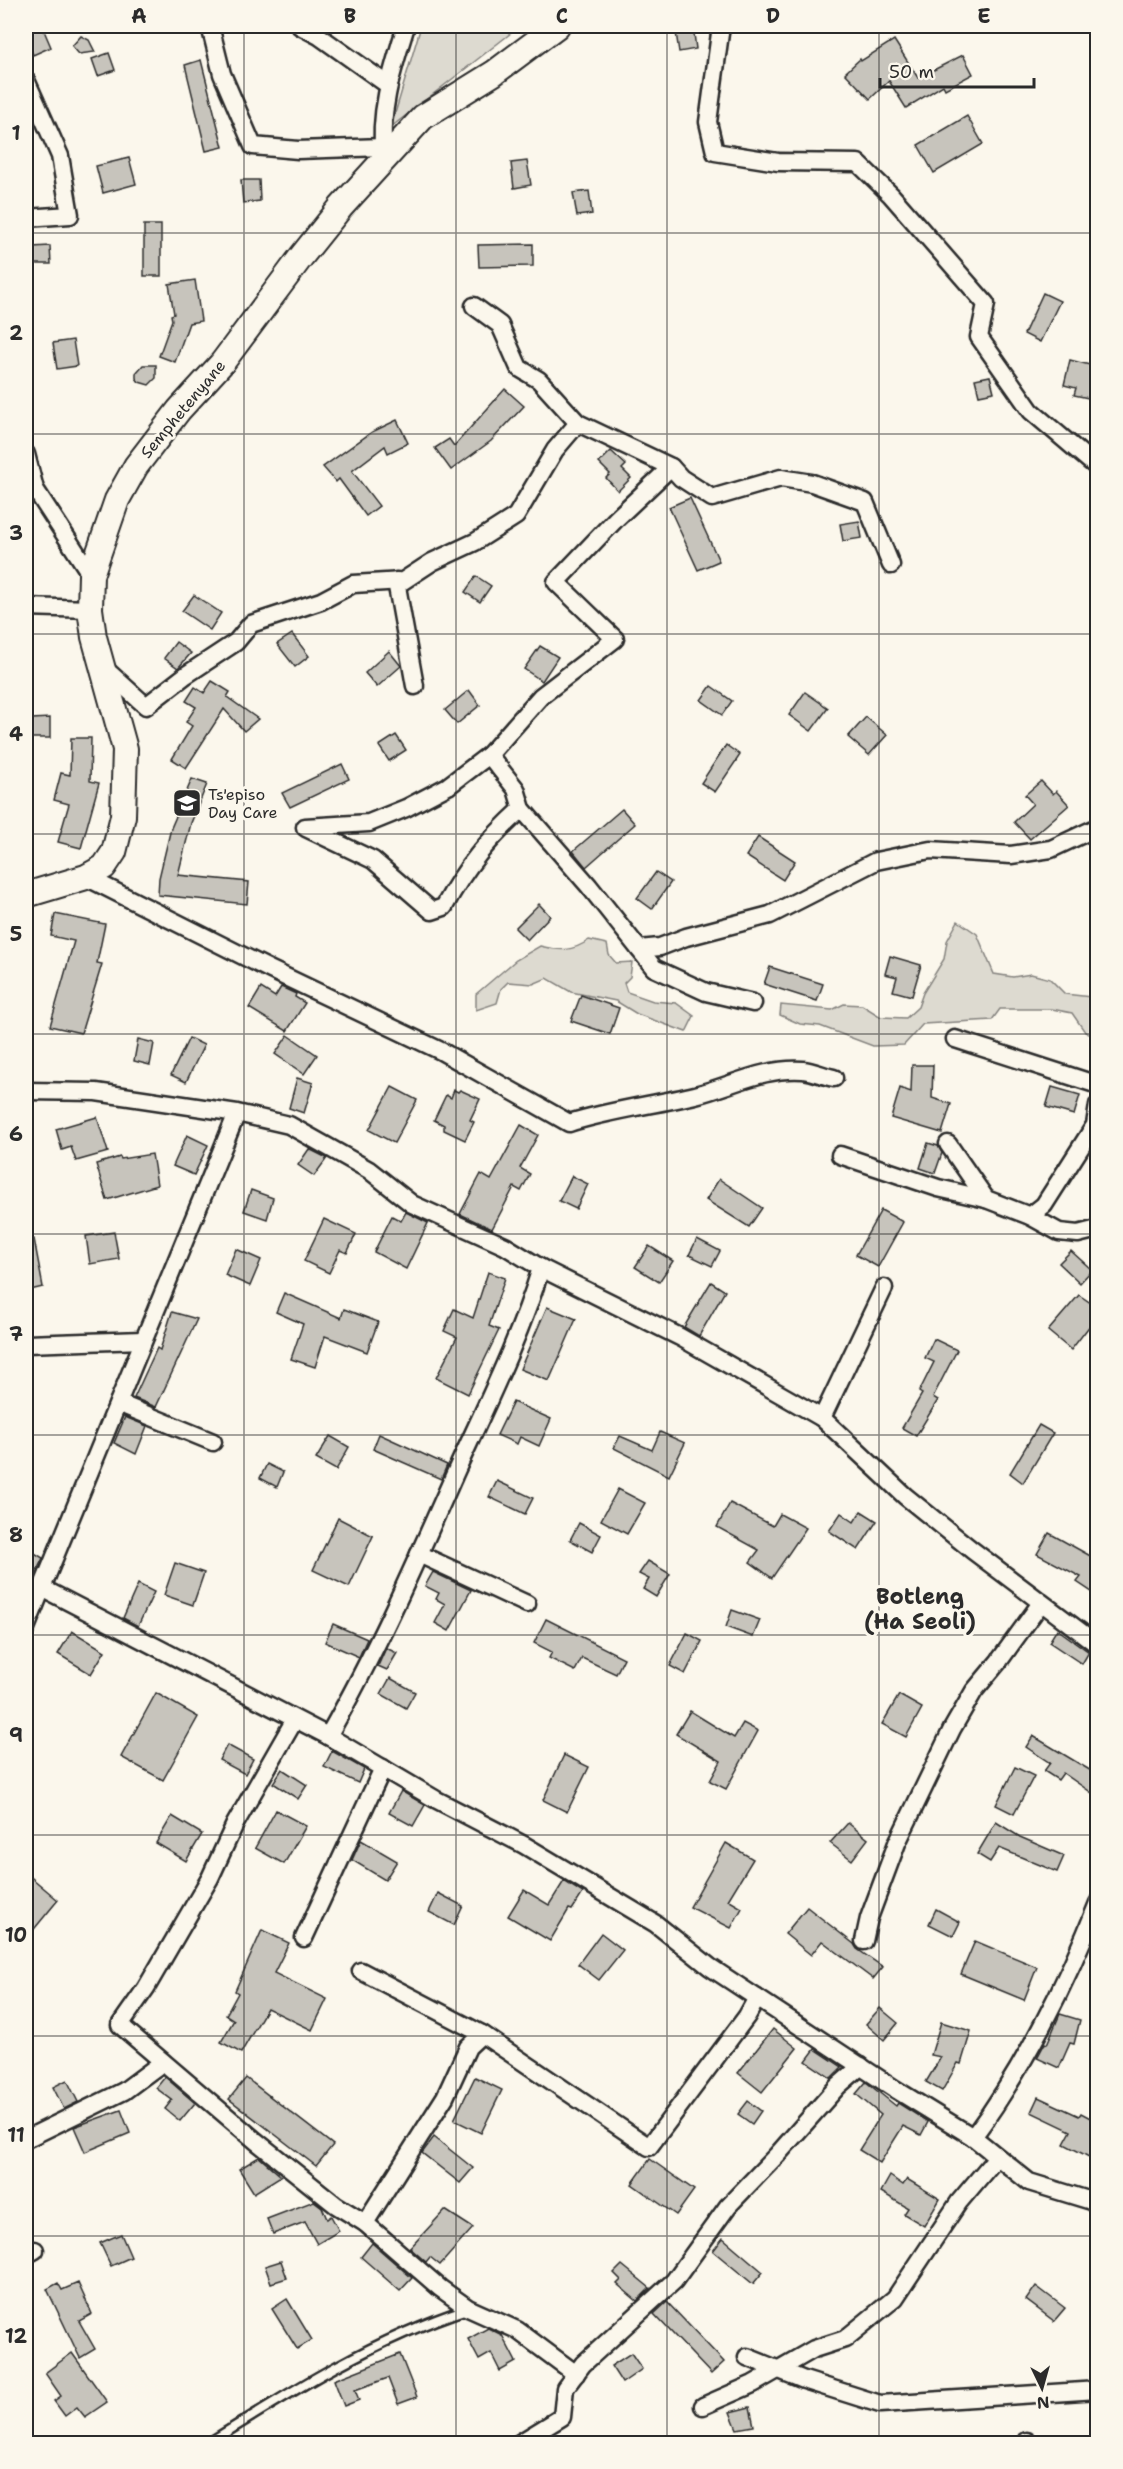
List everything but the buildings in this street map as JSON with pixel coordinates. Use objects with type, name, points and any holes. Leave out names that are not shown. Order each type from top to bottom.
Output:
[{"type":"main road","name":"Semphetenyane","points":[[26,895],[86,877],[104,867],[114,852],[123,816],[125,749],[94,637],[90,609],[91,575],[117,500],[136,466],[179,410],[222,363],[383,154],[423,117],[494,73],[557,26]]},
{"type":"street","points":[[210,26],[222,74],[253,146],[383,154],[388,85],[406,26]]},
{"type":"street","points":[[300,26],[319,36],[388,85]]},
{"type":"street","points":[[721,26],[708,122],[715,152],[778,162],[858,163],[906,212],[986,304],[979,338],[1031,411],[1098,468]]},
{"type":"street","points":[[26,80],[33,91],[60,156],[70,215],[26,218]]},
{"type":"street","points":[[474,306],[500,325],[519,368],[539,380],[578,423],[671,467],[681,478],[712,498],[781,478],[812,483],[865,502],[891,565]]},
{"type":"street","points":[[103,667],[146,706],[186,675],[236,642],[251,624],[321,601],[353,584],[403,581],[432,562],[475,542],[516,516],[555,450],[578,423]]},
{"type":"street","points":[[26,454],[35,489],[91,575]]},
{"type":"street","points":[[522,809],[493,836],[463,872],[444,906],[432,911],[373,860],[305,827],[369,823],[406,808],[448,786],[489,755],[542,696],[615,639],[556,582],[617,518],[671,467]]},
{"type":"street","points":[[396,581],[415,686]]},
{"type":"street","points":[[26,607],[90,609]]},
{"type":"street","points":[[489,755],[516,789],[522,809],[589,885],[654,968],[706,992],[753,1003]]},
{"type":"street","points":[[639,949],[660,947],[686,937],[770,915],[876,861],[930,850],[1011,855],[1051,849],[1098,827]]},
{"type":"street","points":[[86,877],[271,970],[441,1051],[569,1123],[610,1112],[695,1095],[748,1077],[774,1072],[803,1070],[834,1078]]},
{"type":"street","points":[[955,1039],[1098,1085]]},
{"type":"street","points":[[26,1091],[96,1092],[237,1113],[289,1125],[369,1170],[412,1204],[505,1246],[542,1268],[680,1337],[822,1418],[905,1496],[1098,1645]]},
{"type":"street","points":[[1030,1216],[1044,1205],[1095,1125],[1098,1105]]},
{"type":"street","points":[[26,1628],[237,1113]]},
{"type":"street","points":[[948,1144],[986,1199]]},
{"type":"street","points":[[840,1155],[938,1188],[986,1199],[1030,1216],[1059,1233],[1078,1234],[1098,1229]]},
{"type":"street","points":[[328,1736],[345,1707],[419,1554],[528,1311],[542,1268]]},
{"type":"street","points":[[822,1418],[884,1288]]},
{"type":"street","points":[[26,1344],[143,1340]]},
{"type":"street","points":[[118,1403],[213,1442]]},
{"type":"street","points":[[419,1554],[527,1604]]},
{"type":"street","points":[[42,1588],[328,1736],[435,1799],[524,1845],[656,1924],[710,1966],[757,1998],[973,2137],[1029,2182],[1098,2203]]},
{"type":"street","points":[[864,1941],[869,1918],[897,1843],[952,1729],[974,1691],[1041,1602]]},
{"type":"street","points":[[294,1720],[235,1824],[210,1878],[146,1988],[120,2025],[256,2141],[336,2205],[365,2223],[440,2288],[468,2308],[517,2330],[576,2374]]},
{"type":"street","points":[[304,1938],[383,1768]]},
{"type":"street","points":[[973,2137],[994,2109],[1054,2001],[1097,1908]]},
{"type":"street","points":[[361,1971],[482,2034],[648,2147],[747,2016],[757,1998]]},
{"type":"street","points":[[365,2223],[445,2097],[468,2047],[482,2034]]},
{"type":"street","points":[[26,2139],[124,2091],[164,2062]]},
{"type":"street","points":[[518,2444],[562,2417],[565,2388],[583,2364],[674,2281],[728,2206],[838,2086],[861,2066]]},
{"type":"street","points":[[703,2406],[753,2384],[814,2349],[845,2339],[895,2298],[959,2202],[997,2157]]},
{"type":"street","points":[[747,2356],[804,2380],[880,2404],[1098,2390]]},
{"type":"lane","points":[[207,2444],[343,2363],[441,2317],[468,2308]]},
{"type":"shaded area","points":[[421,26],[520,26],[391,127]]},
{"type":"shaded area","points":[[958,921],[977,934],[994,974],[1013,977],[1031,974],[1050,979],[1065,994],[1091,997],[1097,993],[1097,1038],[1085,1032],[1072,1013],[1052,1009],[1000,1009],[992,1020],[923,1024],[904,1045],[873,1046],[820,1026],[800,1024],[780,1015],[781,1005],[832,1010],[844,1004],[862,1005],[881,1017],[906,1018],[918,1007],[923,993],[944,959],[947,941]]},
{"type":"shaded area","points":[[589,940],[607,944],[609,955],[616,963],[632,962],[630,977],[624,983],[627,992],[653,1001],[676,1003],[694,1016],[686,1032],[637,1014],[616,1001],[571,992],[547,978],[533,984],[508,982],[501,989],[497,1003],[476,1010],[476,994],[516,960],[540,946],[566,949],[577,947]]},
{"type":"place","name":"Ts'episo Day Care","points":[[187,803]]},
{"type":"district","name":"Botleng (Ha Seoli)","points":[[920,1608]]}]
